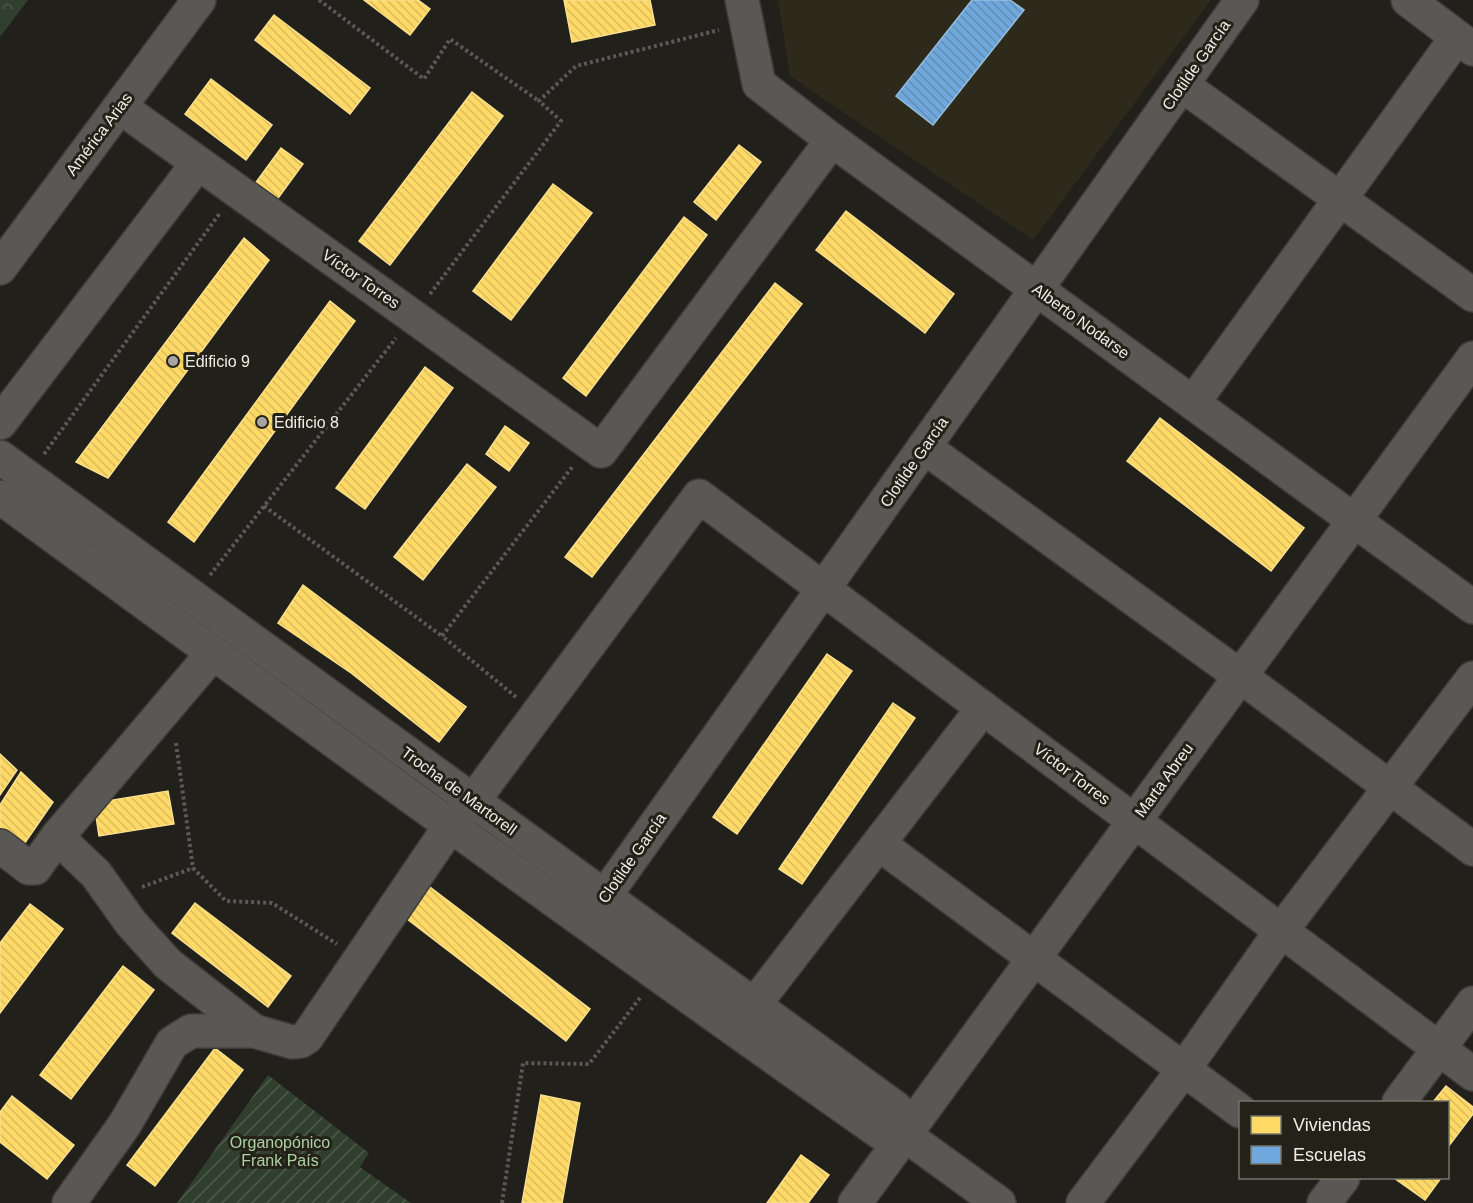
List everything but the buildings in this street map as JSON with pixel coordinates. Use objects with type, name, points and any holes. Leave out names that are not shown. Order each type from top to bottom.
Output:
[{"type":"street","name":"América Arias","points":[[0,268],[199,0]]},
{"type":"street","name":"Clotilde García","points":[[586,923],[1242,0]]},
{"type":"street","points":[[1193,403],[1341,199],[1465,43],[1407,0]]},
{"type":"street","name":"Alberto Nodarse","points":[[744,11],[759,84],[832,140],[1473,607]]},
{"type":"street","points":[[1182,85],[1473,296]]},
{"type":"street","name":"Víctor Torres","points":[[120,107],[596,447]]},
{"type":"street","points":[[596,447],[832,140]]},
{"type":"street","points":[[0,423],[198,163]]},
{"type":"street","name":"Marta Abreu","points":[[855,1203],[1473,358]]},
{"type":"street","points":[[924,447],[1240,676],[1473,849]]},
{"type":"street","name":"Trocha de Martorell","points":[[0,457],[896,1108],[905,1135]]},
{"type":"street","name":"Víctor Torres","points":[[537,715],[699,496],[1473,1074]]},
{"type":"street","name":"Trocha de Martorell","points":[[0,497],[450,826],[735,1030],[881,1133],[905,1135],[999,1203]]},
{"type":"street","points":[[0,846],[28,868],[34,868],[57,837],[213,653]]},
{"type":"street","points":[[1083,1203],[1184,1069],[1281,931],[1473,678]]},
{"type":"street","points":[[735,1030],[983,708]]},
{"type":"street","points":[[69,1203],[125,1125],[172,1043],[191,1031],[254,1030],[292,1042],[301,1041],[307,1037],[450,826],[473,801],[537,715]]},
{"type":"street","points":[[57,837],[96,874],[132,923],[168,964],[254,1030]]},
{"type":"street","points":[[879,844],[1239,1110]]},
{"type":"street","points":[[1400,1101],[1473,1003]]},
{"type":"path","points":[[193,597],[413,316],[561,121],[539,101],[450,39],[424,79],[319,0]]},
{"type":"path","points":[[539,101],[576,66],[744,11]]},
{"type":"path","points":[[27,477],[237,190]]},
{"type":"path","points":[[442,636],[596,447]]},
{"type":"path","points":[[264,506],[442,636],[537,715]]},
{"type":"path","points":[[170,704],[193,868],[226,901],[272,903],[360,959]]},
{"type":"path","points":[[113,898],[193,868]]},
{"type":"path","points":[[502,1203],[523,1063],[589,1064],[658,975]]},
{"type":"shaded area","points":[[778,0],[1211,0],[1033,240],[790,76]]},
{"type":"green space","points":[[0,0],[28,0],[0,37]]},
{"type":"green space","name":"Organopónico Frank País","points":[[268,1075],[369,1153],[360,1167],[411,1203],[177,1203]]},
{"type":"place","name":"Edificio 9","points":[[173,361]]},
{"type":"place","name":"Edificio 8","points":[[262,422]]}]
